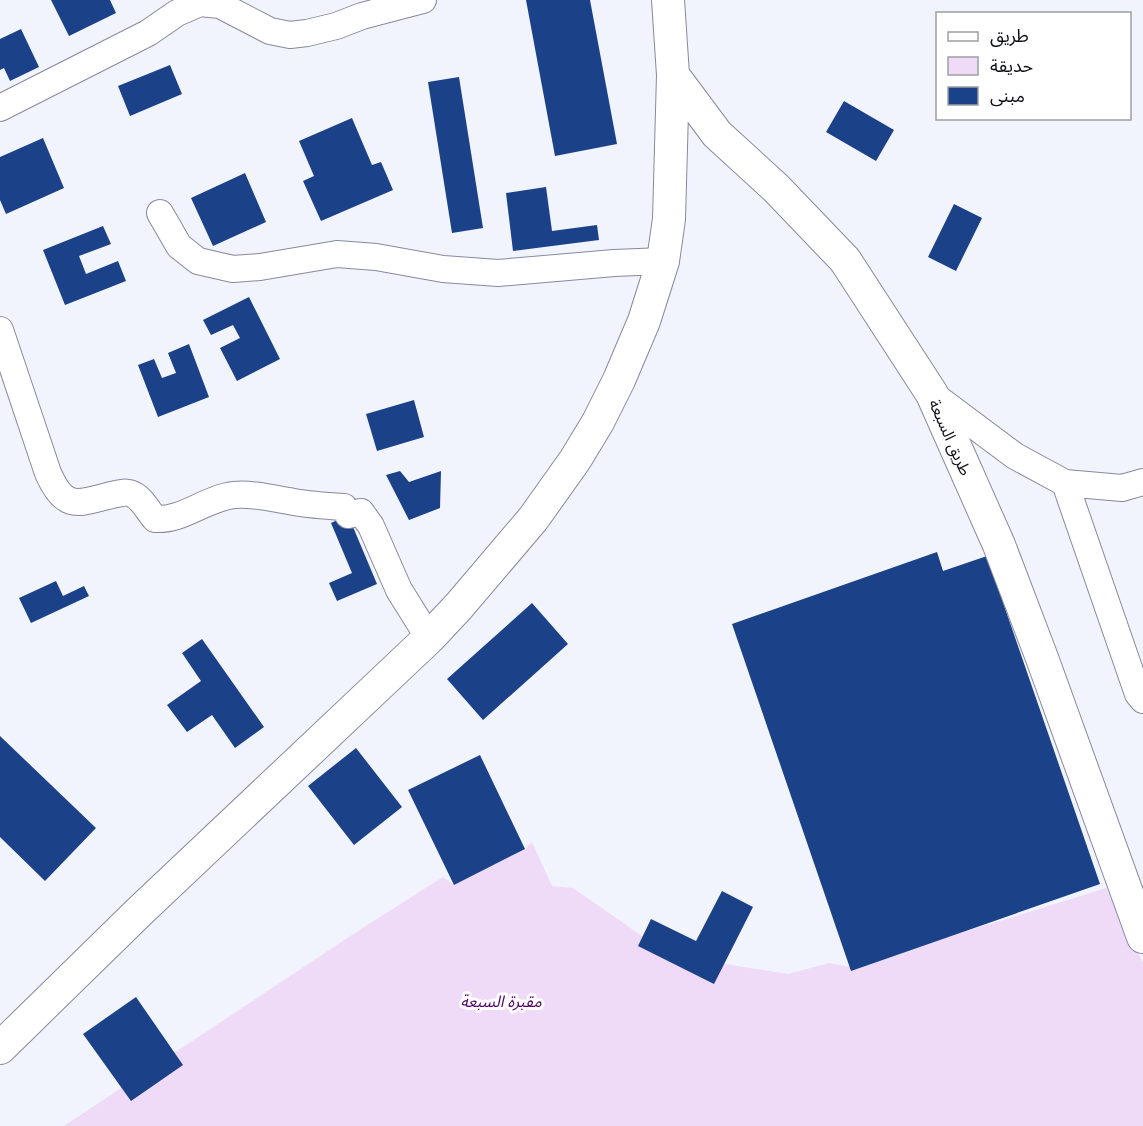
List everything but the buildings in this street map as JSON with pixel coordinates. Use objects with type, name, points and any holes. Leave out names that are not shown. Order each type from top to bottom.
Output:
[{"type":"street","points":[[0,108],[148,33],[177,13],[200,3],[220,4],[270,32],[290,35],[336,26],[362,16],[423,0]]},
{"type":"street","points":[[0,1048],[139,912],[429,638],[533,519],[574,460],[598,422],[619,380],[644,321],[663,261],[669,219],[673,75],[668,0]]},
{"type":"street","name":"طريق السبعة","points":[[673,75],[717,134],[776,188],[844,260],[932,394],[999,545],[1143,937]]},
{"type":"street","points":[[160,213],[179,246],[198,261],[232,269],[260,267],[337,254],[376,257],[443,269],[498,273],[663,261]]},
{"type":"street","points":[[0,330],[48,473],[54,488],[63,499],[87,502],[126,492],[136,495],[155,519],[165,520],[214,500],[233,495],[344,507],[348,515],[361,512],[371,526],[399,590],[429,638]]},
{"type":"street","points":[[932,394],[1015,456],[1065,483],[1122,488],[1143,482]]},
{"type":"street","points":[[1065,483],[1138,694],[1143,700]]},
{"type":"green space","name":"مقبرة السبعة","points":[[532,842],[552,886],[573,888],[652,943],[676,956],[788,974],[829,963],[851,967],[1106,888],[1143,963],[1143,1126],[64,1126],[443,877],[454,885],[525,849]]}]
